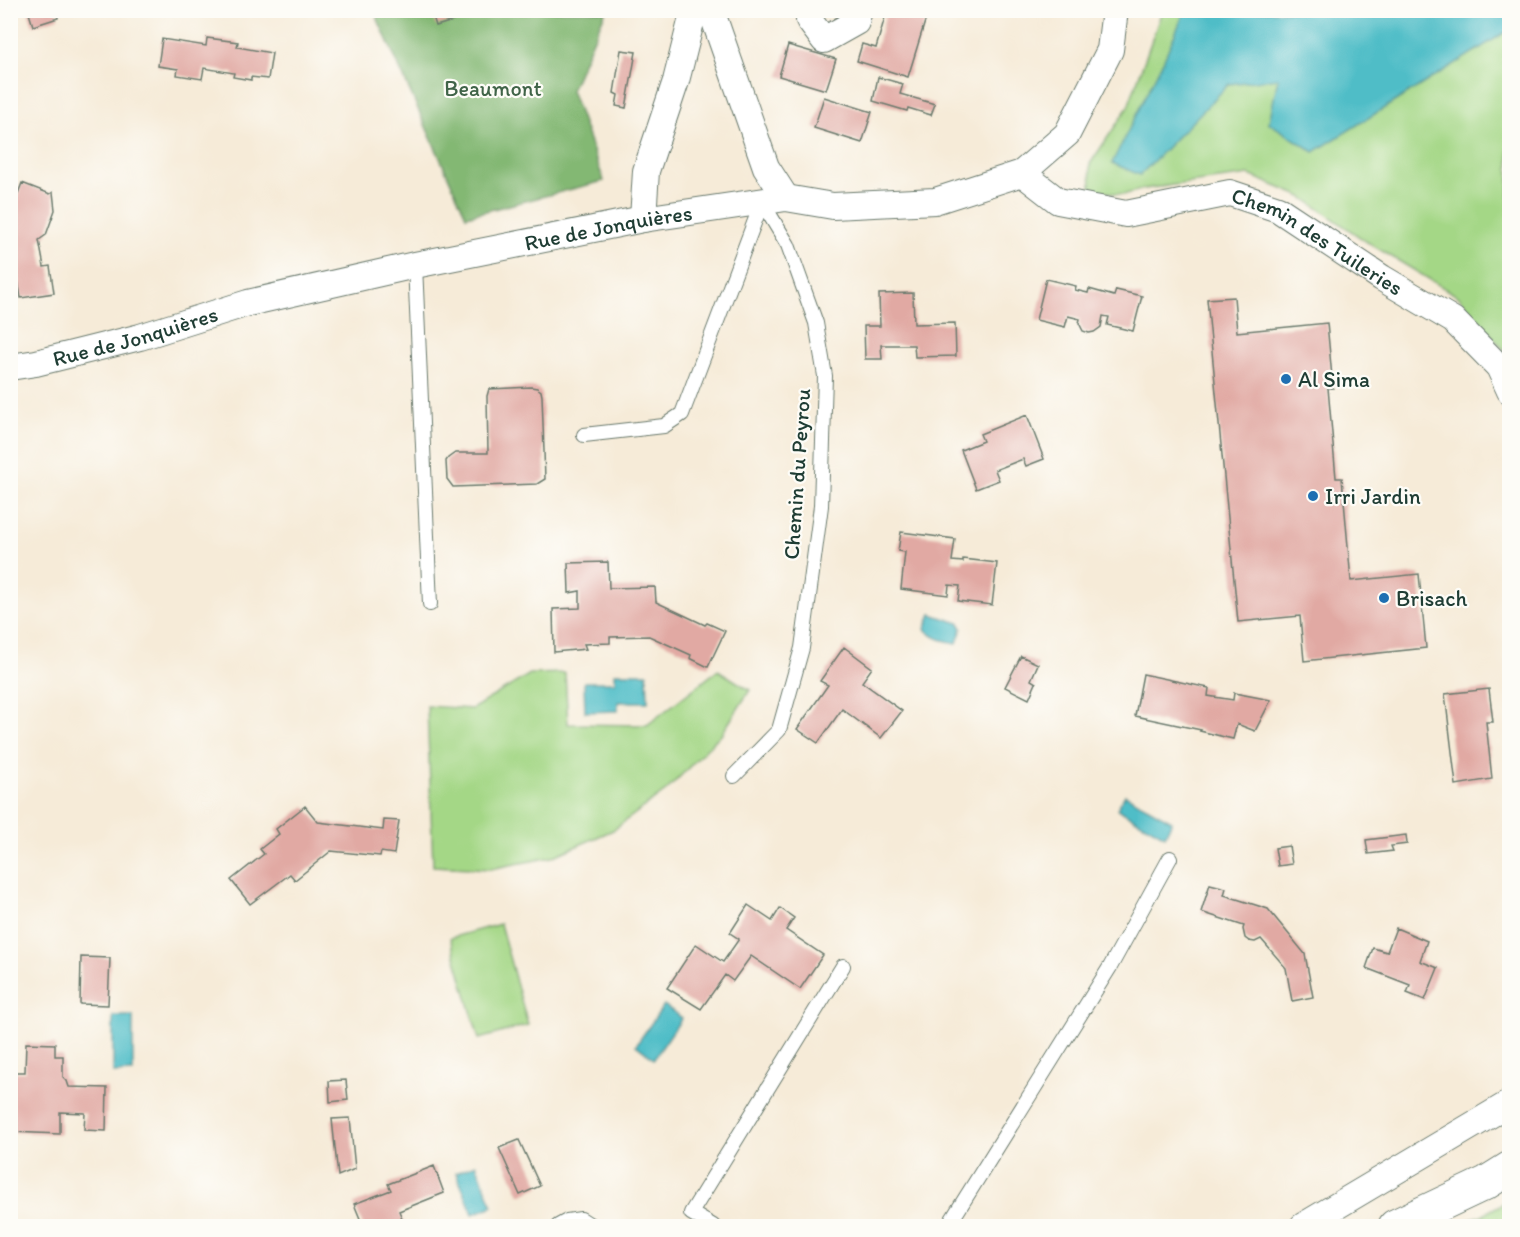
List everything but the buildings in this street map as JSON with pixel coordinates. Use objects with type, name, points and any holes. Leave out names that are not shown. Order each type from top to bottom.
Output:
[{"type":"main road","points":[[1395,1227],[1486,1183],[1509,1168]]},
{"type":"street","points":[[643,219],[646,171],[676,81],[694,10]]},
{"type":"street","points":[[711,10],[766,167],[774,200]]},
{"type":"street","points":[[812,10],[809,20],[824,40],[856,22],[859,10]]},
{"type":"street","name":"Rue de Jonquières","points":[[10,367],[36,363],[140,337],[248,303],[415,265],[643,219],[774,200],[833,206],[935,201],[1022,173],[1067,134],[1110,50],[1115,10]]},
{"type":"street","name":"Chemin des Tuileries","points":[[1022,173],[1058,201],[1126,214],[1230,193],[1278,209],[1383,278],[1453,320],[1499,367],[1509,392]]},
{"type":"street","points":[[1302,1227],[1509,1103]]},
{"type":"lane","points":[[584,435],[664,426],[682,414],[774,200]]},
{"type":"lane","name":"Chemin du Peyrou","points":[[734,776],[779,730],[802,648],[821,506],[825,376],[816,323],[774,200]]},
{"type":"lane","points":[[415,265],[430,604]]},
{"type":"lane","points":[[948,1227],[1110,967],[1170,858]]},
{"type":"lane","points":[[713,1227],[691,1213],[843,966]]},
{"type":"lane","points":[[558,1227],[567,1221],[581,1219],[592,1227]]},
{"type":"green space","name":"Beaumont","points":[[374,11],[606,11],[571,90],[604,181],[466,216]]},
{"type":"green space","points":[[1162,11],[1509,11],[1509,356],[1459,297],[1367,242],[1302,197],[1249,175],[1144,189],[1123,195],[1091,189],[1090,164],[1128,107]]},
{"type":"green space","points":[[718,670],[750,690],[723,732],[667,790],[613,830],[552,857],[490,869],[433,866],[427,706],[472,709],[530,674],[565,673],[568,724],[647,725]]},
{"type":"green space","points":[[500,924],[528,1025],[479,1039],[450,938]]},
{"type":"green space","points":[[1509,1200],[1509,1226],[1455,1226],[1482,1215]]},
{"type":"water","points":[[1185,11],[1509,11],[1509,30],[1314,152],[1269,123],[1278,78],[1229,84],[1140,175],[1112,163],[1164,59]]},
{"type":"water","points":[[931,614],[959,623],[962,628],[957,643],[940,639],[925,629]]},
{"type":"water","points":[[615,673],[647,673],[648,702],[618,702],[618,711],[585,712],[584,682],[615,682]]},
{"type":"water","points":[[1125,795],[1172,821],[1165,836],[1117,809]]},
{"type":"water","points":[[664,1005],[682,1018],[654,1059],[636,1045]]},
{"type":"water","points":[[113,1016],[133,1016],[133,1072],[113,1073]]},
{"type":"water","points":[[476,1164],[493,1206],[473,1214],[456,1173]]},
{"type":"place","name":"Al Sima","points":[[1286,379]]},
{"type":"place","name":"Irri Jardin","points":[[1313,496]]},
{"type":"place","name":"Brisach","points":[[1384,598]]}]
